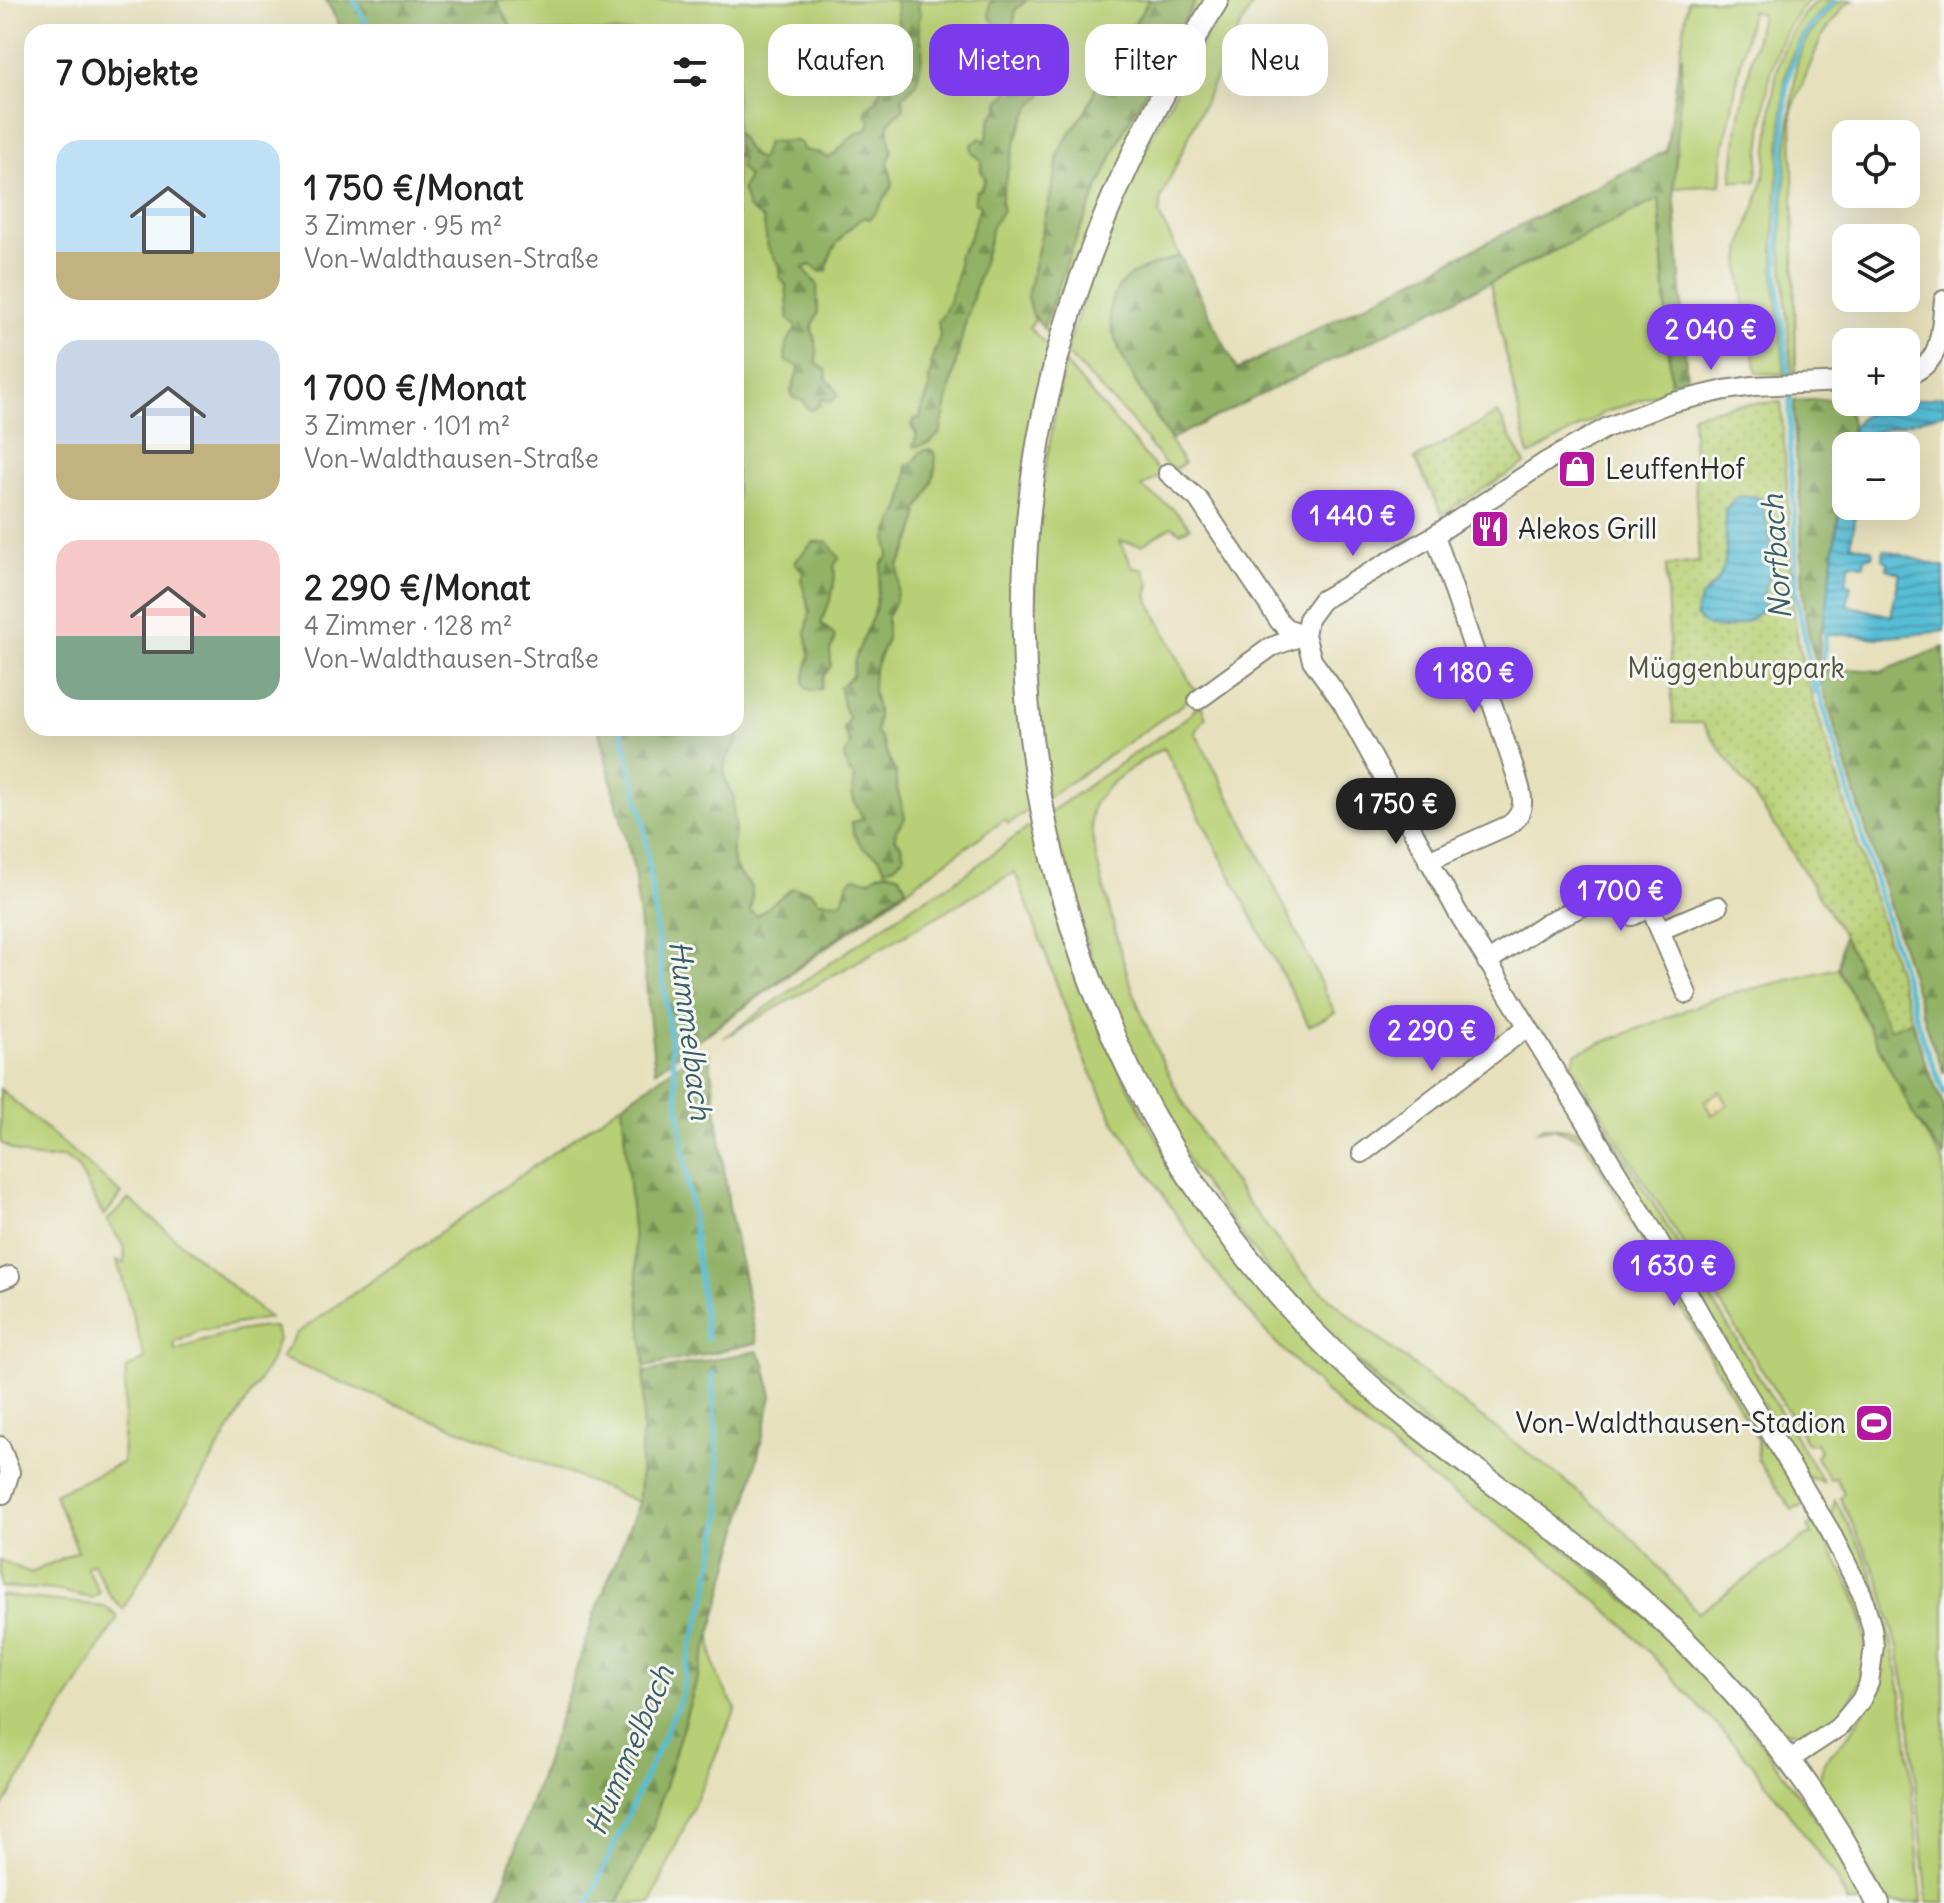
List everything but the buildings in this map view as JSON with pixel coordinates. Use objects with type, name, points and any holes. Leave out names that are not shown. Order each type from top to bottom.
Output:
[{"type":"main road","points":[[1217,0],[1147,127],[1096,238],[1071,307],[1056,361],[1035,462],[1023,577],[1025,685],[1035,776],[1049,847],[1073,935],[1114,1043],[1155,1122],[1210,1209],[1271,1286],[1332,1351],[1388,1402],[1590,1556],[1676,1632],[1734,1691],[1789,1760],[1857,1863],[1878,1903]]},
{"type":"street","points":[[1936,368],[1944,300]]},
{"type":"street","points":[[1198,700],[1271,647],[1306,627],[1322,600],[1435,535],[1547,461],[1606,428],[1643,412],[1692,397],[1753,386],[1832,383]]},
{"type":"street","points":[[1168,473],[1198,499],[1280,622],[1286,628],[1306,627]]},
{"type":"street","points":[[1428,861],[1509,825],[1519,816],[1523,803],[1435,535]]},
{"type":"street","points":[[1306,627],[1312,660],[1342,702],[1428,861],[1652,1229],[1854,1575],[1868,1609],[1873,1637],[1873,1664],[1861,1700],[1839,1727],[1789,1760]]},
{"type":"street","points":[[1487,962],[1546,923],[1639,881],[1687,994]]},
{"type":"street","points":[[1661,930],[1718,906]]},
{"type":"street","points":[[1362,1153],[1527,1027]]},
{"type":"street","points":[[0,1446],[10,1472],[3,1494]]},
{"type":"green space","points":[[326,0],[496,0],[510,24],[339,24]]},
{"type":"green space","points":[[449,0],[1149,0],[1134,24],[1085,24],[1085,96],[1093,96],[1058,154],[1030,310],[1035,320],[1029,327],[1051,350],[1026,470],[1033,807],[1008,824],[1005,819],[709,1033],[712,779],[732,736],[744,736],[744,24],[459,24]]},
{"type":"green space","points":[[894,0],[920,0],[922,60],[917,83],[913,87],[913,24],[899,24]]},
{"type":"green space","points":[[996,0],[1027,0],[1015,10],[1014,24],[995,24],[989,16],[990,3]]},
{"type":"green space","points":[[1149,0],[1196,0],[1183,24],[1134,24]]},
{"type":"green space","points":[[1196,0],[1208,0],[1197,24],[1183,24]]},
{"type":"green space","points":[[1226,0],[1255,0],[1242,24],[1222,24],[1222,64],[1161,198],[1159,215],[1180,256],[1131,275],[1134,380],[1184,464],[1175,469],[1164,463],[1128,417],[1066,353],[1094,266],[1155,129],[1173,96],[1206,96],[1206,36]]},
{"type":"green space","points":[[1688,0],[1809,0],[1793,20],[1774,62],[1768,85],[1756,181],[1732,181],[1738,125],[1761,14],[1751,11],[1723,153],[1721,185],[1674,188],[1680,56]]},
{"type":"green space","points":[[1817,0],[1833,0],[1803,35],[1792,55],[1785,78],[1774,274],[1785,374],[1757,373],[1741,283],[1740,258],[1764,176],[1779,62],[1799,21]]},
{"type":"green space","points":[[1844,0],[1854,0],[1844,6],[1821,38],[1792,110],[1796,373],[1792,373],[1781,242],[1788,136],[1797,61],[1808,37],[1834,5]]},
{"type":"green space","points":[[1680,56],[1674,188],[1687,381],[1671,381],[1659,199],[1171,439],[1123,358],[1111,324],[1112,300],[1125,280],[1144,269],[1180,256],[1237,370],[1666,151]]},
{"type":"green space","points":[[878,96],[903,96],[904,108],[889,123],[892,151],[888,162],[893,185],[873,216],[869,219],[864,217],[845,233],[831,255],[827,271],[821,272],[810,265],[803,268],[817,284],[818,313],[812,328],[817,350],[816,363],[826,370],[827,380],[838,396],[830,402],[821,398],[820,405],[811,410],[804,401],[793,398],[791,392],[799,369],[797,365],[786,362],[785,352],[796,329],[789,320],[786,285],[780,278],[779,265],[768,248],[763,219],[748,208],[744,195],[748,177],[744,172],[744,144],[759,160],[767,142],[796,141],[803,150],[829,158],[851,137],[867,129],[870,120],[866,109]]},
{"type":"green space","points":[[1005,96],[1042,96],[1027,114],[1015,144],[1001,202],[1003,210],[991,228],[940,433],[930,443],[915,447],[917,436],[911,426],[915,419],[920,418],[928,394],[930,364],[940,336],[938,321],[950,300],[958,270],[958,256],[968,241],[980,206],[974,202],[976,191],[981,189],[985,179],[981,160],[973,153],[972,144],[980,138],[986,142],[991,118],[999,109],[999,102]]},
{"type":"green space","points":[[1143,96],[1165,96],[1054,340],[1043,328],[1075,241],[1123,132]]},
{"type":"green space","points":[[1143,96],[1123,132],[1075,241],[1043,328],[1030,310],[1027,296],[1059,156],[1092,98]]},
{"type":"green space","points":[[1659,199],[1671,389],[1606,412],[1529,456],[1490,283]]},
{"type":"green space","points":[[1064,362],[1162,475],[1141,487],[1172,508],[1191,527],[1180,532],[1172,526],[1142,545],[1120,541],[1133,568],[1143,569],[1150,584],[1147,596],[1195,692],[1182,705],[1047,798],[1035,716],[1034,532]]},
{"type":"green space","points":[[1832,399],[1832,416],[1849,416],[1852,427],[1851,432],[1832,432],[1832,520],[1837,520],[1827,609],[1816,662],[1804,598],[1794,401]]},
{"type":"green space","name":"Müggenburgpark","points":[[1781,402],[1796,632],[1804,670],[1912,1020],[1890,1029],[1843,935],[1782,836],[1702,723],[1673,723],[1666,566],[1699,562],[1692,415],[1733,405]]},
{"type":"green space","points":[[1498,413],[1525,464],[1442,514],[1415,459]]},
{"type":"green space","points":[[929,449],[934,452],[934,474],[918,509],[912,539],[898,566],[897,592],[887,616],[887,639],[874,670],[873,691],[878,715],[876,732],[896,772],[905,819],[896,830],[895,838],[904,856],[894,866],[885,869],[879,857],[863,848],[853,833],[852,822],[864,819],[854,799],[852,788],[855,777],[849,772],[844,758],[850,743],[843,729],[849,718],[839,687],[852,676],[855,659],[875,610],[882,564],[889,556],[889,532],[904,496],[906,466],[914,462],[920,452]]},
{"type":"green space","points":[[827,541],[839,558],[834,566],[832,595],[821,623],[834,635],[835,640],[830,650],[831,666],[823,677],[821,689],[812,691],[806,688],[804,681],[810,654],[806,633],[810,611],[801,580],[803,573],[795,562],[813,542]]},
{"type":"green space","points":[[1944,647],[1944,1073],[1929,1036],[1820,679],[1827,668],[1883,671]]},
{"type":"green space","points":[[1200,703],[1206,717],[1195,732],[1251,837],[1335,1013],[1309,1026],[1164,748],[1123,774],[1103,792],[1092,810],[1094,846],[1122,955],[1136,998],[1172,1081],[1217,1159],[1296,1264],[1319,1288],[1379,1339],[1603,1512],[1641,1548],[1698,1613],[1812,1535],[1808,1526],[1816,1523],[1856,1600],[1866,1641],[1865,1662],[1857,1689],[1844,1709],[1830,1721],[1805,1731],[1791,1732],[1778,1728],[1358,1365],[1275,1279],[1193,1170],[1103,998],[1049,813],[1190,715]]},
{"type":"green space","points":[[600,736],[738,736],[727,758],[724,775],[734,797],[732,857],[736,870],[752,891],[750,911],[757,916],[792,888],[809,890],[819,901],[842,902],[848,882],[854,877],[870,880],[884,872],[900,875],[906,888],[655,1071],[634,870]]},
{"type":"green space","points":[[1036,822],[1065,935],[1092,1010],[1151,1129],[1221,1236],[1540,1528],[1648,1618],[1731,1707],[1767,1751],[1844,1859],[1869,1903],[1848,1903],[1835,1876],[1750,1761],[1623,1624],[1553,1563],[1429,1477],[1343,1409],[1270,1337],[1208,1263],[1113,1119],[1084,1057],[1015,872],[723,1038],[915,904],[962,876]]},
{"type":"green space","points":[[1843,935],[1890,1028],[1912,1020],[1926,1065],[1944,1106],[1944,1158],[1916,1119],[1838,968]]},
{"type":"green space","name":"Von-Waldthausen-Stadion","points":[[1838,968],[1916,1119],[1944,1164],[1944,1903],[1928,1903],[1908,1704],[1898,1648],[1879,1579],[1840,1498],[1844,1493],[1835,1477],[1830,1480],[1816,1457],[1820,1451],[1816,1443],[1807,1443],[1572,1065],[1576,1053],[1719,997]]},
{"type":"green space","points":[[700,1050],[709,1054],[729,1207],[757,1343],[645,1367],[622,1104]]},
{"type":"green space","points":[[1574,1077],[1823,1482],[1806,1476],[1569,1081]]},
{"type":"green space","points":[[0,1089],[122,1194],[104,1216],[78,1168],[64,1157],[30,1157],[0,1142]]},
{"type":"green space","points":[[622,1104],[645,1361],[639,1502],[281,1358],[296,1334]]},
{"type":"green space","points":[[1544,1126],[1582,1131],[1609,1171],[1805,1504],[1792,1510],[1757,1459],[1758,1440],[1583,1139],[1553,1128],[1536,1131]]},
{"type":"green space","points":[[129,1199],[269,1318],[203,1329],[174,1343],[175,1351],[248,1329],[275,1327],[278,1339],[270,1362],[123,1609],[110,1596],[93,1563],[86,1567],[100,1593],[92,1598],[55,1590],[0,1587],[0,1560],[31,1573],[78,1551],[54,1494],[122,1463],[126,1369],[145,1359],[117,1261],[124,1263],[125,1248],[107,1221]]},
{"type":"green space","points":[[757,1351],[765,1364],[772,1396],[749,1494],[652,1829],[618,1903],[497,1903],[596,1611],[639,1502],[645,1372]]},
{"type":"green space","points":[[1835,1500],[1871,1572],[1895,1661],[1908,1742],[1922,1903],[1886,1903],[1819,1780],[1824,1762],[1852,1731],[1867,1705],[1879,1665],[1831,1520]]},
{"type":"green space","points":[[0,1595],[104,1606],[118,1617],[0,1812]]},
{"type":"green space","points":[[711,1633],[717,1673],[736,1709],[651,1903],[618,1903],[652,1829]]},
{"type":"sand","points":[[1720,1091],[1728,1104],[1712,1115],[1704,1101]]},
{"type":"water","points":[[1944,396],[1944,413],[1875,432],[1852,432],[1863,416],[1920,416],[1920,400]]},
{"type":"water","points":[[1736,497],[1764,499],[1769,530],[1773,569],[1764,591],[1765,607],[1740,624],[1712,627],[1696,616],[1699,603],[1718,580],[1724,567],[1725,510]]},
{"type":"water","points":[[1838,520],[1855,520],[1851,544],[1873,550],[1872,556],[1865,558],[1864,565],[1850,563],[1846,583],[1851,585],[1847,605],[1891,616],[1900,573],[1887,569],[1888,562],[1882,559],[1884,550],[1944,567],[1944,631],[1879,638],[1823,633]]},
{"type":"waterway","name":"Hummelbach","points":[[354,0],[367,24]]},
{"type":"waterway","name":"Norfbach","points":[[1789,380],[1777,271],[1787,83],[1804,37],[1836,0]]},
{"type":"waterway","name":"Norfbach","points":[[1790,390],[1796,592],[1815,693],[1817,686],[1923,1040],[1944,1093]]},
{"type":"waterway","points":[[1818,686],[1826,629]]},
{"type":"waterway","name":"Hummelbach","points":[[623,736],[643,817],[707,1339]]},
{"type":"waterway","name":"Hummelbach","points":[[588,1903],[681,1698],[691,1647],[706,1598],[721,1514],[712,1373]]},
{"type":"place","name":"LeuffenHof","points":[[1577,469]]},
{"type":"place","name":"Alekos Grill","points":[[1490,529]]},
{"type":"place","name":"Von-Waldthausen-Stadion","points":[[1874,1423]]}]
